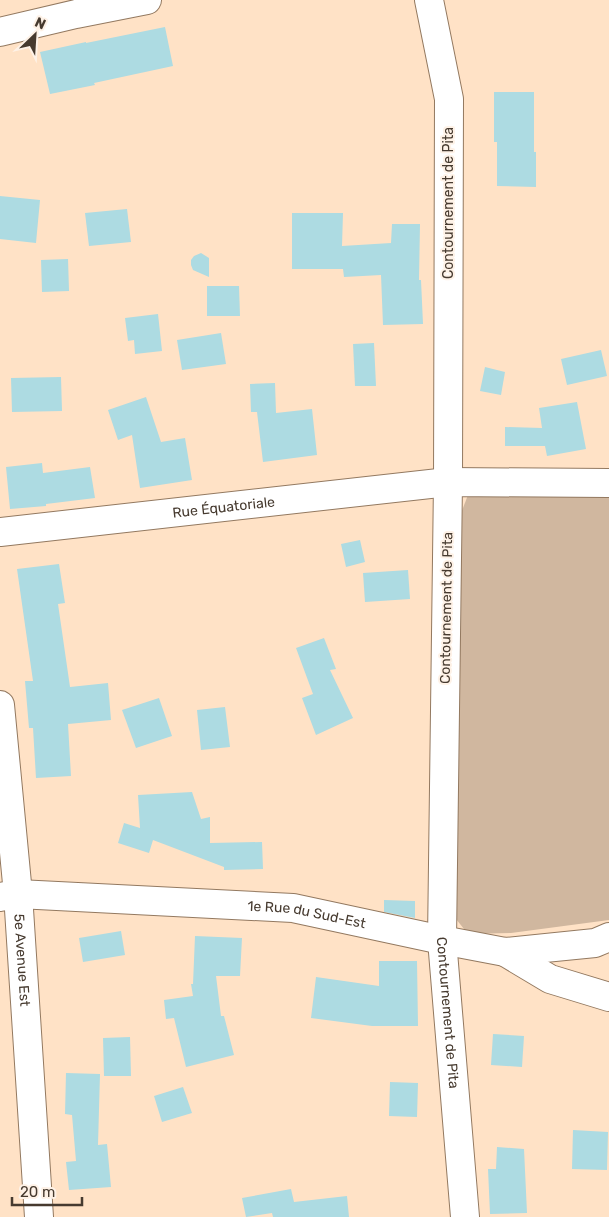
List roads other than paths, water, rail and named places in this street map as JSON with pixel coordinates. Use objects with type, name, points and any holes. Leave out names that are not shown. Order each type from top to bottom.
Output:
[{"type":"street","points":[[0,32],[147,0]]},
{"type":"street","name":"Contournement de Pita","points":[[429,0],[449,99],[448,482],[442,940],[465,1217]]},
{"type":"street","name":"Rue Équatoriale","points":[[0,532],[448,482],[609,483]]},
{"type":"street","name":"5e Avenue Est","points":[[0,705],[9,896],[39,1217]]},
{"type":"street","name":"1e Rue du Sud-Est","points":[[9,896],[293,908],[505,952],[595,943],[609,937]]},
{"type":"street","points":[[505,952],[550,979],[609,997]]}]
